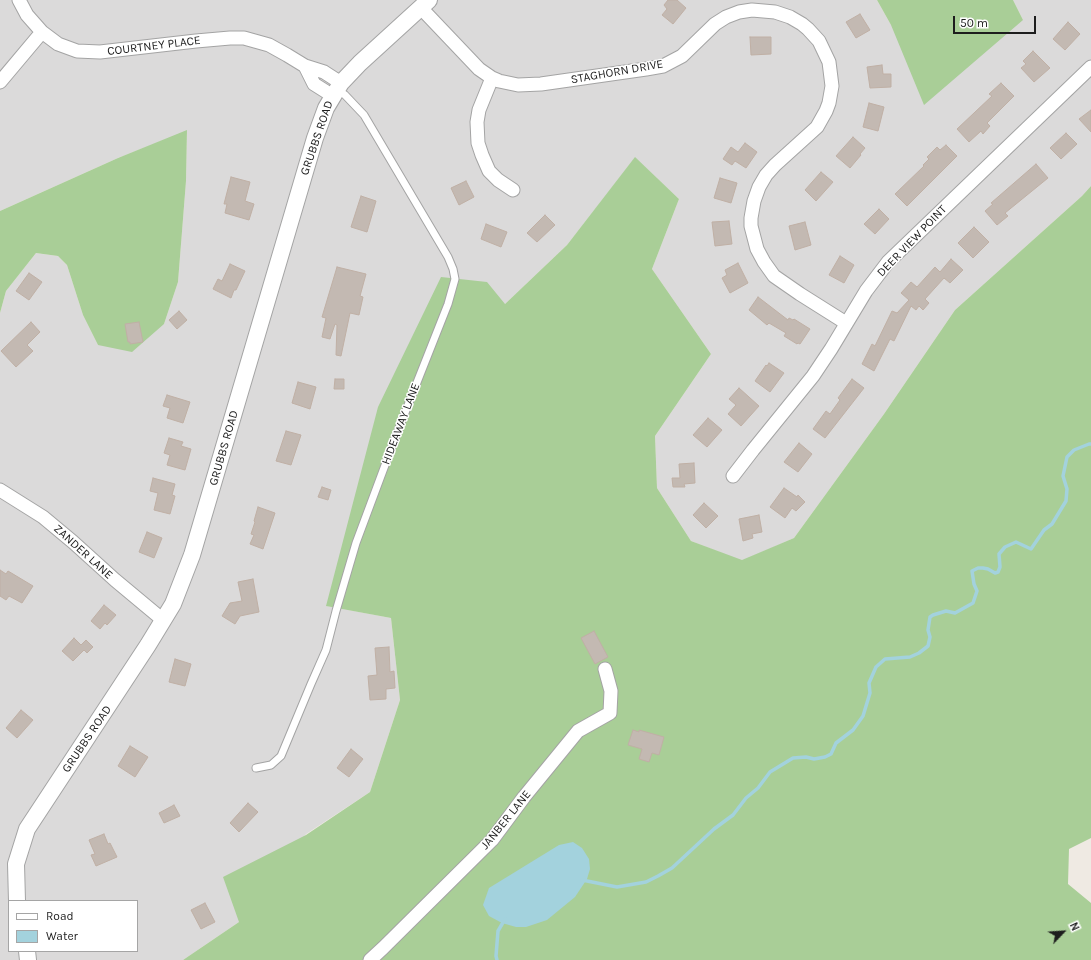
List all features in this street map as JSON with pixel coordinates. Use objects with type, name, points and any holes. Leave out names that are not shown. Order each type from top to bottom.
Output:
[{"type":"street","name":"COURTNEY PLACE","points":[[19,0],[27,15],[52,41],[77,51],[91,52],[204,40],[244,38],[274,47],[305,66],[314,84],[337,89]]},
{"type":"street","name":"STAGHORN DRIVE","points":[[425,4],[474,63],[492,78],[507,83],[528,85],[656,68],[671,63],[682,56],[721,20],[733,14],[746,11],[752,10],[775,12],[790,17],[802,24],[819,41],[829,62],[832,86],[829,103],[817,127],[766,175],[759,187],[754,201],[751,226],[757,249],[774,276],[846,323]]},
{"type":"street","name":"GRUBBS ROAD","points":[[17,900],[16,864],[27,829],[58,780],[112,702],[173,604],[192,555],[315,138],[337,89],[360,63],[425,4]]},
{"type":"street","points":[[0,82],[42,32]]},
{"type":"street","name":"DEER VIEW POINT","points":[[733,476],[813,376],[866,291],[896,254],[1091,67]]},
{"type":"street","points":[[492,78],[479,110],[477,122],[478,143],[489,170],[501,183],[514,190]]},
{"type":"street","name":"ZANDER LANE","points":[[0,490],[43,517],[163,620]]},
{"type":"street","name":"JANBER LANE","points":[[370,960],[492,840],[524,797],[578,730],[610,713],[611,690],[604,669]]},
{"type":"lane","name":"HIDEAWAY LANE","points":[[256,768],[271,765],[282,756],[310,684],[326,650],[356,543],[448,304],[455,280],[453,269],[448,257],[364,115],[346,95],[337,89]]},
{"type":"shaded area","points":[[0,0],[877,0],[891,25],[1023,20],[1013,0],[1091,0],[1091,186],[1082,196],[955,310],[884,414],[794,538],[742,561],[691,541],[657,488],[655,436],[711,354],[652,269],[679,199],[635,158],[567,245],[504,305],[327,606],[391,618],[400,700],[370,792],[306,834],[239,922],[183,960],[0,960],[0,313],[6,291],[36,253],[58,256],[67,265],[83,315],[98,345],[164,324],[178,282],[186,181],[187,131],[118,158],[0,211]]},
{"type":"green space","points":[[877,0],[1013,0],[1023,20],[924,105],[891,25]]},
{"type":"green space","points":[[187,130],[186,181],[178,282],[164,324],[132,352],[98,345],[83,315],[67,265],[58,256],[36,253],[6,291],[0,313],[0,211],[118,158]]},
{"type":"green space","points":[[635,157],[679,199],[652,269],[711,354],[655,436],[657,488],[691,541],[742,560],[794,538],[884,414],[955,310],[1082,196],[1091,186],[1091,838],[1069,849],[1068,884],[1091,903],[1091,960],[183,960],[239,922],[223,877],[306,835],[370,792],[400,700],[391,618],[326,606],[378,407],[441,277],[487,282],[505,304],[567,245]]},
{"type":"water","points":[[573,842],[582,848],[589,859],[590,869],[587,879],[575,897],[547,920],[526,927],[516,927],[502,923],[489,916],[483,905],[489,888],[559,845]]},
{"type":"building","points":[[668,0],[677,0],[686,8],[673,24],[662,15],[667,9],[664,5]]},
{"type":"building","points":[[860,14],[870,30],[856,38],[846,22]]},
{"type":"building","points":[[1068,22],[1080,34],[1065,50],[1053,39]]},
{"type":"building","points":[[750,37],[771,37],[771,54],[751,55]]},
{"type":"building","points":[[1033,51],[1050,68],[1034,82],[1021,68],[1026,64],[1023,61]]},
{"type":"building","points":[[882,65],[883,74],[891,74],[891,87],[870,88],[867,67]]},
{"type":"building","points":[[1001,83],[1014,96],[987,123],[990,126],[983,134],[981,131],[969,142],[957,129],[992,96],[989,94]]},
{"type":"building","points":[[869,103],[884,107],[878,131],[863,127]]},
{"type":"building","points":[[1091,110],[1091,132],[1079,119]]},
{"type":"building","points":[[1066,133],[1077,144],[1061,159],[1050,148]]},
{"type":"building","points":[[853,137],[865,148],[850,168],[836,156]]},
{"type":"building","points":[[745,143],[757,152],[746,168],[735,161],[732,165],[723,159],[731,147],[738,152]]},
{"type":"building","points":[[946,145],[957,156],[907,206],[895,194],[924,166],[923,165],[929,159],[927,157],[937,147],[940,150]]},
{"type":"building","points":[[1036,164],[1048,178],[1005,213],[1008,216],[997,225],[985,211],[993,204],[991,203]]},
{"type":"building","points":[[821,172],[833,182],[816,201],[805,190]]},
{"type":"building","points":[[231,177],[250,182],[245,201],[254,204],[249,220],[225,213],[227,204],[224,204]]},
{"type":"building","points":[[720,178],[737,183],[731,203],[714,198]]},
{"type":"building","points":[[466,181],[474,197],[459,205],[451,188]]},
{"type":"building","points":[[361,196],[376,201],[367,232],[351,227]]},
{"type":"building","points":[[879,209],[889,219],[875,234],[864,224]]},
{"type":"building","points":[[545,215],[555,225],[537,242],[527,233]]},
{"type":"building","points":[[729,221],[732,244],[715,246],[712,222]]},
{"type":"building","points":[[805,222],[811,245],[795,250],[789,226]]},
{"type":"building","points":[[486,224],[507,232],[501,247],[481,239]]},
{"type":"building","points":[[974,227],[989,242],[973,258],[958,243]]},
{"type":"building","points":[[840,256],[854,265],[844,283],[829,275]]},
{"type":"building","points":[[951,259],[963,270],[950,283],[944,278],[925,299],[929,303],[923,310],[919,306],[916,310],[911,306],[894,341],[890,339],[874,371],[862,364],[872,344],[875,346],[892,311],[897,313],[909,300],[901,293],[911,282],[917,287],[935,267],[940,272]]},
{"type":"building","points":[[738,263],[748,283],[730,293],[722,278],[727,275],[725,270]]},
{"type":"building","points":[[230,264],[245,271],[231,298],[213,289],[218,279],[222,281]]},
{"type":"building","points":[[337,267],[366,274],[360,296],[363,297],[359,315],[350,313],[341,356],[336,355],[337,325],[335,324],[330,339],[322,337],[326,318],[322,317]]},
{"type":"building","points":[[29,273],[42,282],[29,300],[16,291]]},
{"type":"building","points":[[758,297],[788,320],[789,318],[794,319],[810,329],[800,344],[797,344],[784,336],[786,333],[769,323],[767,325],[749,310]]},
{"type":"building","points":[[179,311],[187,320],[177,329],[169,320]]},
{"type":"building","points":[[31,322],[40,332],[27,345],[33,351],[16,367],[1,351]]},
{"type":"building","points":[[139,322],[143,342],[130,344],[130,342],[128,342],[125,324]]},
{"type":"building","points":[[769,363],[784,373],[770,392],[755,381]]},
{"type":"building","points":[[335,379],[344,379],[344,389],[334,389]]},
{"type":"building","points":[[852,379],[864,388],[825,438],[813,429],[826,411],[830,414],[840,400],[838,398]]},
{"type":"building","points":[[298,382],[316,387],[310,409],[292,403]]},
{"type":"building","points":[[739,388],[759,406],[741,426],[728,414],[736,405],[729,399]]},
{"type":"building","points":[[167,395],[190,402],[183,423],[167,418],[170,408],[163,406]]},
{"type":"building","points":[[708,418],[722,430],[707,447],[693,435]]},
{"type":"building","points":[[286,431],[301,435],[291,465],[276,461]]},
{"type":"building","points":[[169,438],[183,442],[181,446],[191,449],[185,470],[167,465],[170,455],[164,453]]},
{"type":"building","points":[[799,443],[812,454],[798,472],[784,462]]},
{"type":"building","points":[[694,463],[695,483],[684,484],[685,487],[673,487],[672,478],[680,478],[679,464]]},
{"type":"building","points":[[153,478],[175,484],[172,495],[175,496],[170,514],[154,510],[158,493],[150,491]]},
{"type":"building","points":[[322,487],[331,490],[328,500],[318,497]]},
{"type":"building","points":[[784,488],[797,497],[798,495],[805,502],[796,511],[792,508],[785,518],[770,507]]},
{"type":"building","points":[[704,503],[718,516],[706,528],[693,515]]},
{"type":"building","points":[[258,507],[275,513],[263,549],[250,544],[254,535],[251,534]]},
{"type":"building","points":[[759,515],[762,532],[752,534],[753,538],[743,541],[739,519]]},
{"type":"building","points":[[147,532],[162,538],[154,558],[139,552]]},
{"type":"building","points":[[0,570],[6,574],[8,571],[33,586],[22,603],[9,596],[6,600],[0,596]]},
{"type":"building","points":[[253,579],[259,612],[240,616],[235,624],[222,616],[230,603],[242,601],[238,582]]},
{"type":"building","points":[[104,605],[116,615],[107,625],[105,623],[100,629],[91,621]]},
{"type":"building","points":[[594,631],[608,657],[595,664],[581,638]]},
{"type":"building","points":[[74,638],[81,645],[86,640],[93,647],[87,653],[84,650],[73,661],[62,651]]},
{"type":"building","points":[[389,647],[390,672],[394,671],[395,688],[386,689],[386,699],[370,700],[368,676],[377,675],[375,648]]},
{"type":"building","points":[[175,659],[191,664],[185,686],[169,682]]},
{"type":"building","points":[[21,710],[33,720],[17,738],[6,728]]},
{"type":"building","points":[[633,730],[639,732],[639,730],[664,737],[659,755],[652,753],[649,762],[639,759],[642,749],[628,745]]},
{"type":"building","points":[[130,746],[148,757],[135,777],[118,766]]},
{"type":"building","points":[[351,749],[363,759],[349,777],[337,768]]},
{"type":"building","points":[[248,803],[258,812],[239,832],[230,823]]},
{"type":"building","points":[[174,805],[180,816],[164,823],[159,813]]},
{"type":"building","points":[[104,834],[108,844],[110,843],[117,857],[96,866],[91,855],[95,854],[89,840]]},
{"type":"building","points":[[205,903],[215,922],[201,929],[191,910]]},
{"type":"waterway","points":[[582,880],[617,887],[646,882],[658,876],[672,868],[714,829],[733,815],[746,798],[758,788],[770,772],[793,758],[806,757],[814,759],[831,754],[836,743],[853,730],[863,716],[870,693],[869,683],[876,667],[885,659],[910,657],[919,653],[928,646],[930,637],[928,630],[930,617],[946,611],[955,613],[973,603],[977,591],[974,584],[972,571],[978,568],[983,568],[995,573],[998,572],[1000,567],[999,554],[1005,547],[1016,542],[1031,549],[1044,530],[1052,524],[1066,501],[1067,489],[1063,476],[1067,457],[1074,450],[1091,444]]},
{"type":"waterway","points":[[497,960],[498,931],[505,919]]}]
